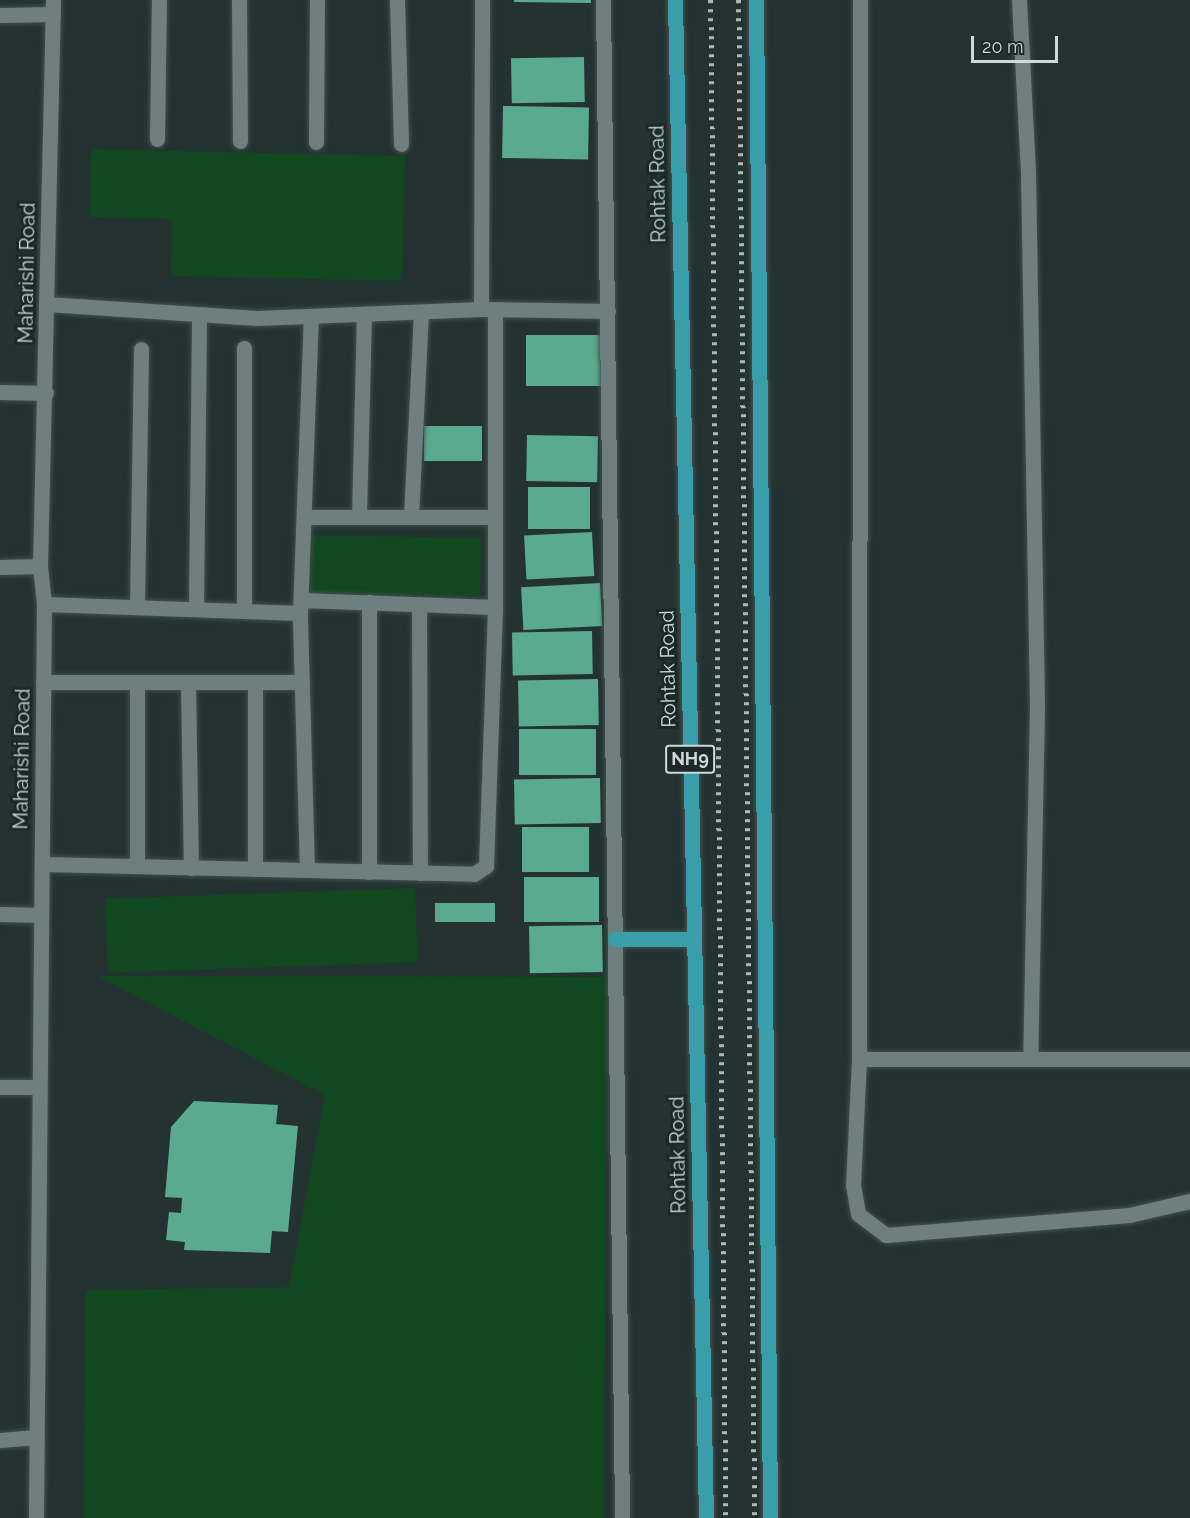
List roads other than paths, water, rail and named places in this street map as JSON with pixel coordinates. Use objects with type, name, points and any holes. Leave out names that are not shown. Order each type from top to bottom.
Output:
[{"type":"main road","name":"Rohtak Road","points":[[675,0],[706,1518]]},
{"type":"main road","points":[[756,0],[770,1518]]},
{"type":"main road","points":[[615,939],[694,939]]},
{"type":"street","points":[[157,139],[159,0]]},
{"type":"street","points":[[239,0],[240,141]]},
{"type":"street","points":[[316,142],[317,0]]},
{"type":"street","points":[[397,0],[401,144]]},
{"type":"street","points":[[42,864],[474,874],[486,866],[495,607],[495,517],[482,0]]},
{"type":"street","points":[[603,0],[622,1518]]},
{"type":"street","points":[[860,0],[859,1059],[853,1185],[858,1214],[886,1235],[1129,1215],[1190,1201]]},
{"type":"street","points":[[1019,0],[1028,173],[1037,706],[1030,1059]]},
{"type":"street","points":[[0,15],[53,7]]},
{"type":"street","name":"Maharishi Road","points":[[36,1518],[44,604],[40,566],[46,393],[53,7]]},
{"type":"street","points":[[47,304],[199,315],[421,315],[488,309],[608,311]]},
{"type":"street","points":[[196,607],[199,315]]},
{"type":"street","points":[[411,517],[421,315]]},
{"type":"street","points":[[307,870],[301,606],[311,316]]},
{"type":"street","points":[[359,517],[364,316]]},
{"type":"street","points":[[244,348],[244,608]]},
{"type":"street","points":[[138,606],[141,349]]},
{"type":"street","points":[[0,392],[46,393]]},
{"type":"street","points":[[304,517],[495,517]]},
{"type":"street","points":[[0,567],[40,566]]},
{"type":"street","points":[[44,604],[244,608],[369,602],[495,607]]},
{"type":"street","points":[[369,602],[369,872]]},
{"type":"street","points":[[419,604],[420,873]]},
{"type":"street","points":[[43,682],[302,682]]},
{"type":"street","points":[[137,682],[137,866]]},
{"type":"street","points":[[188,682],[191,868]]},
{"type":"street","points":[[255,682],[255,869]]},
{"type":"street","points":[[0,914],[41,915]]},
{"type":"street","points":[[859,1059],[1190,1059]]},
{"type":"street","points":[[0,1087],[39,1087]]},
{"type":"street","points":[[0,1440],[36,1437]]},
{"type":"railway","points":[[711,0],[726,1518]]},
{"type":"railway","points":[[739,0],[755,1518]]}]
